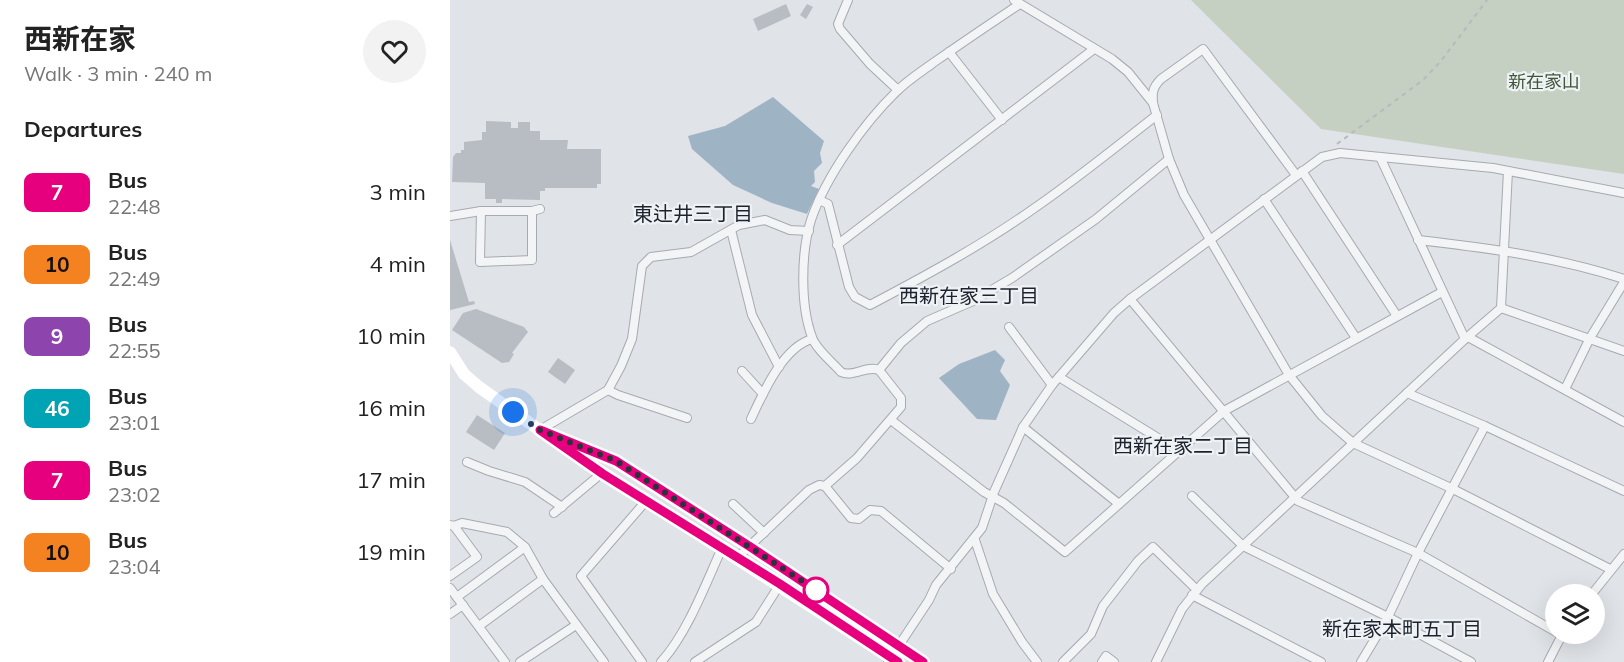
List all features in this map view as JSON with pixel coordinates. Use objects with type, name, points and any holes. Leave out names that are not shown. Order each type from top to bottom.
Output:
[{"type":"street","points":[[848,0],[838,24],[840,29],[870,64],[898,90]]},
{"type":"street","points":[[827,489],[894,422],[901,407],[902,398],[879,370],[874,368],[846,375],[841,372],[812,339],[805,303],[804,282],[809,231],[819,200],[846,153],[877,112],[898,90],[1017,2],[1112,59],[1128,72],[1153,103]]},
{"type":"street","points":[[837,245],[1094,49]]},
{"type":"street","points":[[1397,316],[1299,173],[1203,49],[1161,79],[1152,92],[1153,103],[1176,178],[1289,375],[1322,416],[1353,443],[1453,489],[1610,569]]},
{"type":"street","points":[[949,52],[1002,120]]},
{"type":"street","points":[[819,200],[828,204],[849,286],[855,297],[870,305],[982,243],[1035,208],[1157,115]]},
{"type":"street","points":[[989,494],[994,492],[1023,427],[1052,385],[1114,313],[1210,239],[1322,158],[1340,153],[1508,171],[1624,193]]},
{"type":"street","points":[[1380,157],[1442,292],[1466,338],[1565,389],[1623,424]]},
{"type":"street","points":[[879,370],[901,343],[927,321],[973,301],[1012,278],[1096,219],[1169,159]]},
{"type":"street","points":[[1158,662],[1182,609],[1195,592],[1466,338],[1501,308],[1508,171]]},
{"type":"street","points":[[1264,199],[1356,338]]},
{"type":"street","points":[[450,216],[481,211],[536,210],[532,260],[480,262],[481,211]]},
{"type":"street","points":[[540,430],[608,390],[632,339],[642,266],[651,257],[691,252],[739,225],[765,220],[790,230],[809,231]]},
{"type":"street","points":[[731,230],[752,315],[779,367]]},
{"type":"street","points":[[1418,240],[1504,250],[1563,261],[1624,280],[1590,338],[1565,389]]},
{"type":"street","points":[[894,422],[1065,552],[1224,411],[1442,292]]},
{"type":"street","points":[[1130,299],[1298,501],[1418,553],[1545,625]]},
{"type":"street","points":[[1501,308],[1624,351]]},
{"type":"street","points":[[1009,327],[1052,385]]},
{"type":"street","points":[[752,419],[782,360],[805,341],[812,339]]},
{"type":"street","points":[[450,352],[464,374],[540,430],[646,501],[780,584],[892,660],[948,567],[975,540],[982,528],[989,494]]},
{"type":"street","points":[[742,371],[763,394]]},
{"type":"street","points":[[1059,377],[1179,451]]},
{"type":"street","points":[[608,390],[687,418]]},
{"type":"street","points":[[1407,393],[1485,426],[1624,491]]},
{"type":"street","points":[[1361,662],[1388,617],[1418,553],[1485,426]]},
{"type":"street","points":[[1023,427],[1119,504]]},
{"type":"street","points":[[540,430],[616,461],[923,662]]},
{"type":"street","points":[[467,462],[525,482],[562,507]]},
{"type":"street","points":[[554,513],[602,472]]},
{"type":"street","points":[[737,558],[809,490],[819,485],[827,489],[851,518],[859,519],[870,510],[881,511],[948,567]]},
{"type":"street","points":[[1192,496],[1243,546],[1388,617],[1471,662]]},
{"type":"street","points":[[642,662],[581,576],[646,501]]},
{"type":"street","points":[[733,504],[764,532]]},
{"type":"street","points":[[450,576],[477,557],[452,525],[462,523],[507,532],[525,547],[543,579],[604,662]]},
{"type":"street","points":[[975,540],[993,594],[1037,662]]},
{"type":"street","points":[[457,597],[525,547]]},
{"type":"street","points":[[1063,662],[1090,634],[1102,606],[1138,561],[1153,547],[1195,592],[1321,662]]},
{"type":"street","points":[[661,662],[670,652],[686,624],[722,548]]},
{"type":"street","points":[[1599,584],[1624,554]]},
{"type":"street","points":[[479,626],[543,579]]},
{"type":"street","points":[[695,662],[756,622],[780,584]]},
{"type":"street","points":[[450,588],[505,662]]},
{"type":"street","points":[[450,614],[463,605]]},
{"type":"street","points":[[520,662],[576,625]]},
{"type":"street","points":[[1548,662],[1555,644]]},
{"type":"street","points":[[1102,662],[1106,656],[1114,662]]},
{"type":"path","points":[[1331,154],[1336,145],[1423,80],[1441,61],[1487,0]]},
{"type":"green space","name":"新在家山","points":[[1191,0],[1624,0],[1624,174],[1321,129]]},
{"type":"water","points":[[773,97],[824,141],[820,153],[822,163],[814,171],[815,182],[811,186],[819,189],[807,214],[772,203],[733,185],[692,149],[688,136],[725,126]]},
{"type":"water","points":[[995,350],[1005,360],[1000,371],[1010,385],[996,420],[977,419],[939,378],[959,364]]},
{"type":"building","points":[[786,4],[791,16],[758,31],[753,19]]},
{"type":"building","points":[[807,4],[813,7],[806,19],[800,15]]},
{"type":"building","points":[[486,121],[511,122],[511,128],[518,128],[518,122],[530,122],[530,131],[540,131],[540,140],[568,140],[567,149],[601,149],[601,184],[597,184],[597,188],[545,188],[545,191],[540,191],[540,200],[502,199],[502,203],[496,203],[496,199],[485,199],[485,183],[452,182],[453,157],[464,150],[464,142],[482,140],[482,132],[486,132]]},
{"type":"building","points":[[450,240],[469,302],[474,301],[475,304],[450,310]]},
{"type":"building","points":[[476,309],[524,327],[528,332],[512,353],[514,354],[509,362],[502,363],[452,330],[463,313]]},
{"type":"building","points":[[558,358],[575,370],[565,384],[548,372]]},
{"type":"building","points":[[477,415],[505,433],[494,450],[466,432]]},
{"type":"bus line","name":"7","points":[[898,662],[780,584],[603,474],[540,430],[616,461],[923,662]]},
{"type":"district","name":"東辻井三丁目","points":[[693,213]]},
{"type":"district","name":"西新在家三丁目","points":[[969,295]]},
{"type":"district","name":"西新在家二丁目","points":[[1183,445]]},
{"type":"district","name":"新在家本町五丁目","points":[[1402,628]]},
{"type":"route","points":[[513,412],[540,430],[616,461],[824,595],[816,590]]}]
